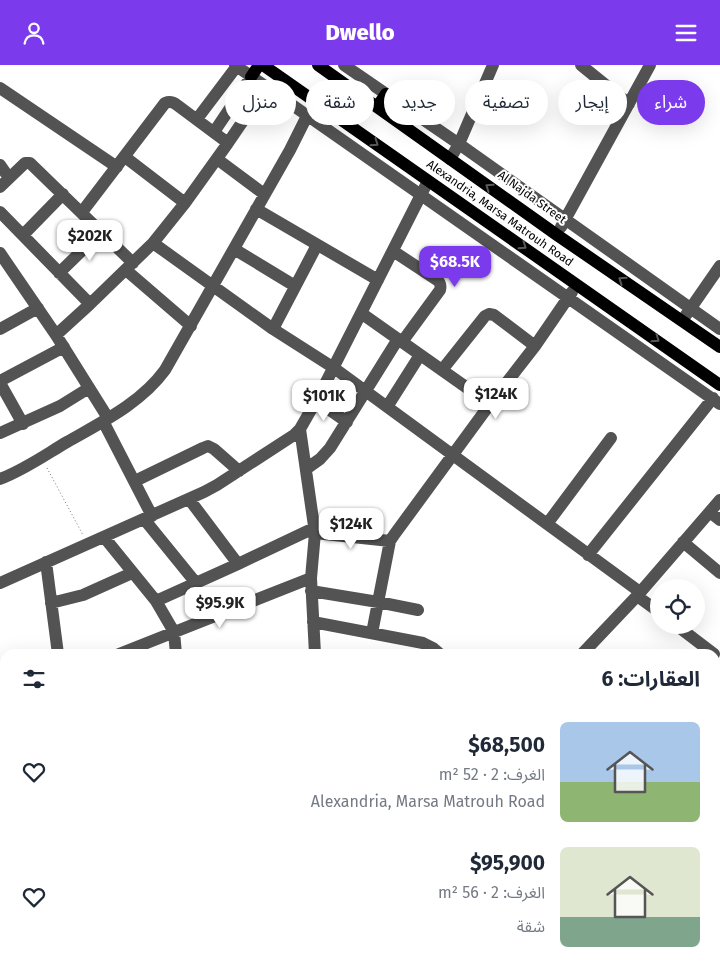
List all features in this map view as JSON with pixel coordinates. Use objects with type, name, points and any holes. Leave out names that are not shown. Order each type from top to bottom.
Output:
[{"type":"main road","points":[[252,77],[259,65]]},
{"type":"main road","name":"Alexandria, Marsa Matrouh Road","points":[[263,65],[720,385]]},
{"type":"main road","name":"Alexandria, Marsa Matrouh Road","points":[[318,65],[336,70],[377,107],[557,235],[720,347]]},
{"type":"main road","points":[[377,107],[384,97]]},
{"type":"street","name":"Al Najda Street","points":[[344,65],[384,93]]},
{"type":"street","points":[[450,159],[459,144],[493,65]]},
{"type":"street","points":[[581,65],[629,104]]},
{"type":"street","points":[[557,235],[650,65]]},
{"type":"street","points":[[197,119],[236,66],[256,80]]},
{"type":"street","points":[[214,132],[252,77]]},
{"type":"street","points":[[2,92],[121,162],[185,203]]},
{"type":"street","points":[[82,212],[165,103],[173,102],[228,143]]},
{"type":"street","points":[[0,479],[42,457],[106,419],[147,391],[158,380],[191,326],[306,118]]},
{"type":"street","points":[[56,335],[153,243],[185,203],[240,125]]},
{"type":"street","points":[[320,125],[716,401],[588,555]]},
{"type":"street","name":"Al Najda Street","points":[[431,125],[720,329]]},
{"type":"street","points":[[216,159],[264,194]]},
{"type":"street","points":[[0,165],[5,183],[25,163],[30,163],[82,212],[130,266],[191,326]]},
{"type":"street","points":[[1,581],[189,499],[217,485],[294,435],[300,429],[317,401],[428,181]]},
{"type":"street","points":[[23,235],[63,194]]},
{"type":"street","points":[[256,209],[378,280]]},
{"type":"street","points":[[0,212],[90,304]]},
{"type":"street","points":[[59,273],[101,232]]},
{"type":"street","points":[[153,243],[273,329],[334,368],[547,524],[650,604]]},
{"type":"street","points":[[273,329],[317,245]]},
{"type":"street","points":[[234,249],[295,286]]},
{"type":"street","points":[[306,469],[326,454],[400,341],[440,290],[441,287],[437,280],[393,251]]},
{"type":"street","points":[[0,253],[5,269],[38,308],[64,347],[106,419],[135,481],[148,518],[196,583]]},
{"type":"street","points":[[682,321],[720,266]]},
{"type":"street","points":[[372,633],[390,541],[452,455],[535,346],[578,284]]},
{"type":"street","points":[[0,329],[38,308]]},
{"type":"street","points":[[361,313],[490,404]]},
{"type":"street","points":[[442,371],[485,316],[489,314],[494,315],[535,346]]},
{"type":"street","points":[[23,424],[0,382],[64,347]]},
{"type":"street","points":[[387,407],[420,355]]},
{"type":"street","points":[[0,433],[60,406],[89,389]]},
{"type":"street","points":[[317,401],[347,422]]},
{"type":"street","points":[[300,429],[315,530],[311,584],[315,649]]},
{"type":"street","points":[[547,524],[611,438]]},
{"type":"street","points":[[135,481],[208,446],[239,471]]},
{"type":"street","points":[[189,499],[238,564]]},
{"type":"street","points":[[587,649],[639,594],[683,542],[715,516],[720,500]]},
{"type":"street","points":[[156,601],[315,530],[390,541]]},
{"type":"street","points":[[104,537],[156,601],[174,632],[176,649]]},
{"type":"street","points":[[683,542],[720,573]]},
{"type":"street","points":[[46,562],[57,649]]},
{"type":"street","points":[[51,603],[83,595],[132,573]]},
{"type":"street","points":[[132,649],[174,632],[311,584],[378,602],[418,610]]},
{"type":"street","points":[[313,622],[372,633],[418,648],[428,645],[433,649]]},
{"type":"street","points":[[686,634],[704,649]]},
{"type":"path","points":[[42,457],[88,544]]}]
